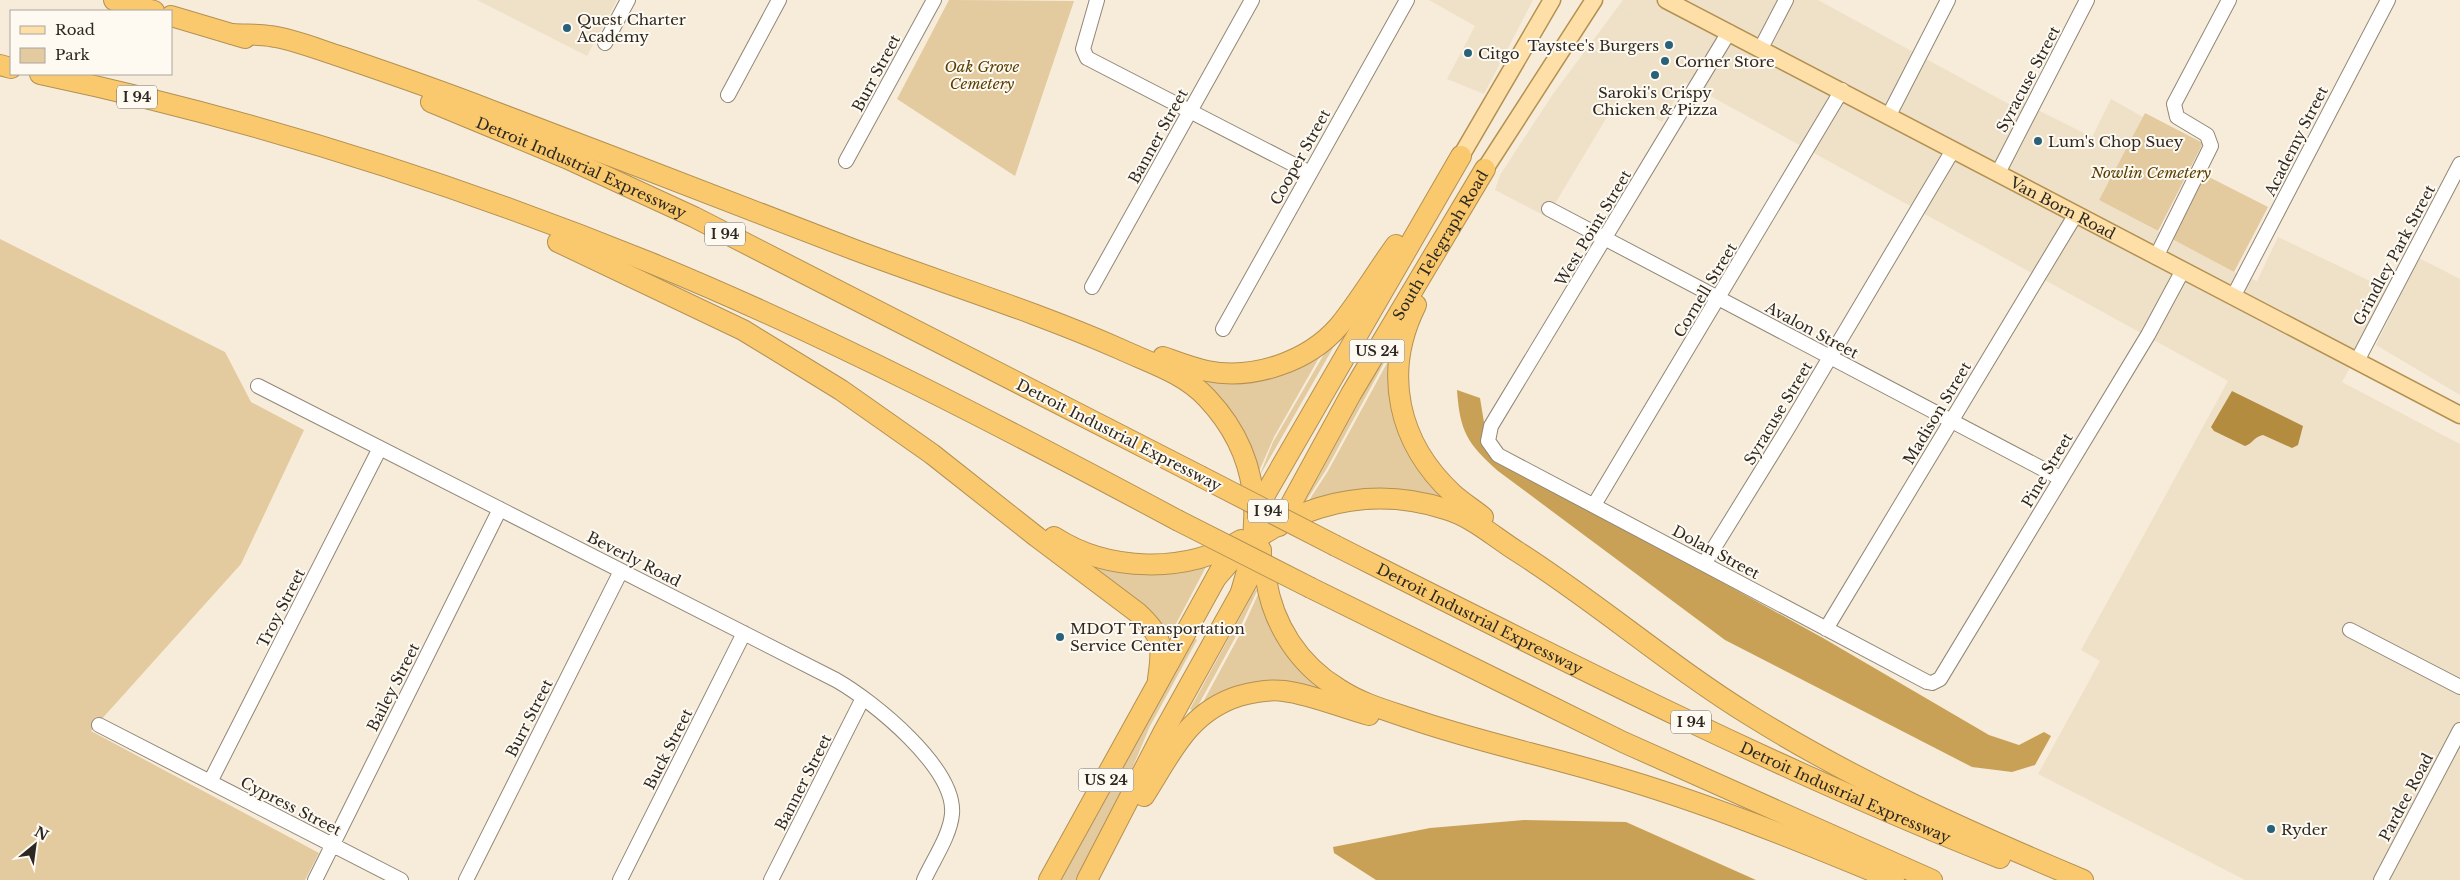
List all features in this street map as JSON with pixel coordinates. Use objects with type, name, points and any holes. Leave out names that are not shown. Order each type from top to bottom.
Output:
[{"type":"highway","points":[[114,0],[150,10]]},
{"type":"highway","name":"Detroit Industrial Expressway","points":[[172,16],[232,34],[422,99],[566,158],[694,217],[1568,663],[1723,737],[1965,844],[2055,880]]},
{"type":"highway","points":[[232,34],[271,36],[388,72],[858,251],[1092,336],[1158,365],[1184,379],[1205,396],[1221,414],[1242,452],[1252,486],[1258,533],[1274,614],[1296,653],[1338,689],[1360,701],[1440,729],[1586,768],[1705,804],[1894,880]]},
{"type":"highway","name":"I 94","points":[[44,75],[234,121],[375,164],[522,214],[651,263],[776,318],[934,394],[1311,588],[1632,746],[1932,880]]},
{"type":"highway","points":[[1092,336],[1122,343],[1207,371],[1234,373],[1260,370],[1289,360],[1321,342],[1337,327],[1457,162]]},
{"type":"highway","name":"South Telegraph Road","points":[[1258,533],[1274,477],[1457,162]]},
{"type":"highway","points":[[375,164],[440,195],[583,252],[743,330],[841,390],[932,454],[1037,537],[1138,613],[1153,627],[1161,645],[1158,679]]},
{"type":"highway","points":[[1481,176],[1411,315],[1402,339],[1397,381],[1402,414],[1409,436],[1439,479],[1454,494],[1521,545],[1542,566]]},
{"type":"highway","name":"South Telegraph Road","points":[[1258,533],[1299,490],[1351,394],[1481,176]]},
{"type":"highway","points":[[1009,513],[1076,550],[1118,562],[1150,565],[1191,560],[1216,552],[1321,507],[1350,500],[1382,497],[1446,509],[1465,517],[1542,566],[1749,715],[1818,756],[1886,792],[2084,880]]},
{"type":"highway","name":"US 24","points":[[1049,880],[1103,785],[1158,679],[1216,578],[1258,533]]},
{"type":"highway","name":"US 24","points":[[1089,880],[1164,731],[1241,592],[1258,533]]},
{"type":"highway","points":[[1089,880],[1190,725],[1206,711],[1226,700],[1254,692],[1284,691],[1391,721],[1440,729]]},
{"type":"main road","name":"South Telegraph Road","points":[[1457,162],[1552,0]]},
{"type":"main road","name":"South Telegraph Road","points":[[1481,176],[1594,0]]},
{"type":"main road","name":"Van Born Road","points":[[1666,0],[1842,90],[2156,257],[2460,414]]},
{"type":"street","points":[[605,42],[628,0]]},
{"type":"street","points":[[728,95],[779,0]]},
{"type":"street","name":"Burr Street","points":[[846,161],[934,0]]},
{"type":"street","points":[[1097,0],[1083,52],[1087,58],[1310,173]]},
{"type":"street","name":"Banner Street","points":[[1092,287],[1252,0]]},
{"type":"street","name":"Cooper Street","points":[[1223,329],[1407,0]]},
{"type":"street","points":[[1761,48],[1786,0]]},
{"type":"street","points":[[1889,115],[1948,0]]},
{"type":"street","name":"Syracuse Street","points":[[1998,173],[2087,0]]},
{"type":"street","points":[[2156,257],[2211,146],[2207,135],[2177,117],[2174,104],[2229,0]]},
{"type":"street","name":"Academy Street","points":[[2234,297],[2388,0]]},
{"type":"street","name":"West Point Street","points":[[1488,441],[1491,426],[1606,239],[1729,32]]},
{"type":"street","name":"Cornell Street","points":[[1594,506],[1842,90]]},
{"type":"street","name":"Syracuse Street","points":[[1704,564],[1830,358],[1953,150]]},
{"type":"street","name":"Grindley Park Street","points":[[2357,361],[2460,164]]},
{"type":"street","name":"Avalon Street","points":[[1549,209],[2060,478]]},
{"type":"street","name":"Madison Street","points":[[1826,629],[2076,214]]},
{"type":"street","name":"Pine Street","points":[[1935,682],[1940,679],[2148,335],[2182,270]]},
{"type":"street","name":"Beverly Road","points":[[258,386],[836,680],[882,711],[905,734],[942,777],[951,796],[952,809],[947,832],[924,880]]},
{"type":"street","name":"Dolan Street","points":[[1488,441],[1498,455],[1927,682],[1935,682]]},
{"type":"street","name":"Troy Street","points":[[210,782],[380,448]]},
{"type":"street","name":"Bailey Street","points":[[315,880],[500,509]]},
{"type":"street","name":"Burr Street","points":[[466,880],[621,571]]},
{"type":"street","points":[[2350,630],[2460,687]]},
{"type":"street","name":"Buck Street","points":[[620,880],[744,633]]},
{"type":"street","name":"Banner Street","points":[[772,880],[863,698]]},
{"type":"street","name":"Cypress Street","points":[[99,725],[401,880]]},
{"type":"street","name":"Pardee Road","points":[[2381,880],[2460,730]]},
{"type":"shaded area","name":"Quest Charter Academy","points":[[477,0],[617,0],[587,56]]},
{"type":"shaded area","points":[[1429,0],[1533,0],[1484,94],[1447,79],[1475,26]]},
{"type":"shaded area","points":[[1623,0],[1818,0],[2018,109],[2022,102],[2092,137],[2111,99],[2143,117],[2099,200],[2234,272],[2257,281],[2278,237],[2393,292],[2342,382],[2460,444],[2460,880],[2245,880],[2038,774],[2100,661],[2081,650],[2228,381],[1685,82],[1662,122],[1619,97],[1547,217],[1495,190],[1500,175],[1553,94]]},
{"type":"shaded area","points":[[2419,258],[2460,279],[2460,395],[2376,345]]},
{"type":"shaded area","points":[[1457,390],[1480,398],[1489,453],[1823,638],[1989,735],[2019,745],[2044,732],[2051,736],[2035,765],[2012,772],[1972,767],[1725,640],[1487,461],[1472,444],[1463,427]]},
{"type":"shaded area","points":[[2232,391],[2303,426],[2298,445],[2292,448],[2263,435],[2245,446],[2214,431],[2211,427]]},
{"type":"shaded area","points":[[1524,820],[1626,822],[1756,880],[1376,880],[1334,853],[1333,847],[1430,828]]},
{"type":"green space","name":"Oak Grove Cemetery","points":[[949,0],[1074,1],[1015,176],[897,99]]},
{"type":"green space","name":"Nowlin Cemetery","points":[[2145,113],[2203,143],[2158,231],[2099,200]]},
{"type":"green space","points":[[2205,175],[2268,207],[2234,272],[2172,239]]},
{"type":"green space","points":[[0,239],[225,352],[251,402],[304,430],[241,564],[91,731],[319,853],[305,880],[0,880]]},
{"type":"green space","points":[[1328,344],[1333,348],[1259,477],[1273,442],[1327,349]]},
{"type":"green space","points":[[1390,345],[1395,352],[1390,352],[1326,470],[1301,509]]},
{"type":"green space","points":[[1324,349],[1274,437],[1257,476],[1196,378]]},
{"type":"green space","points":[[1392,354],[1393,374],[1446,502],[1304,508],[1328,471]]},
{"type":"green space","points":[[1207,565],[1169,637],[1160,623],[1092,571],[1094,566]]},
{"type":"green space","points":[[1258,589],[1235,638],[1199,704],[1202,708],[1196,713],[1190,709],[1255,590]]},
{"type":"green space","points":[[1260,590],[1326,690],[1202,704],[1239,636]]},
{"type":"green space","points":[[1193,637],[1197,640],[1150,726],[1113,814],[1077,880],[1058,880]]},
{"type":"place","name":"Quest Charter Academy","points":[[567,28]]},
{"type":"place","name":"Taystee's Burgers","points":[[1669,45]]},
{"type":"place","name":"Citgo","points":[[1468,53]]},
{"type":"place","name":"Corner Store","points":[[1665,61]]},
{"type":"place","name":"Saroki's Crispy Chicken & Pizza","points":[[1655,75]]},
{"type":"place","name":"Lum's Chop Suey","points":[[2038,141]]},
{"type":"place","name":"MDOT Transportation Service Center","points":[[1060,637]]},
{"type":"place","name":"Ryder","points":[[2271,829]]}]
